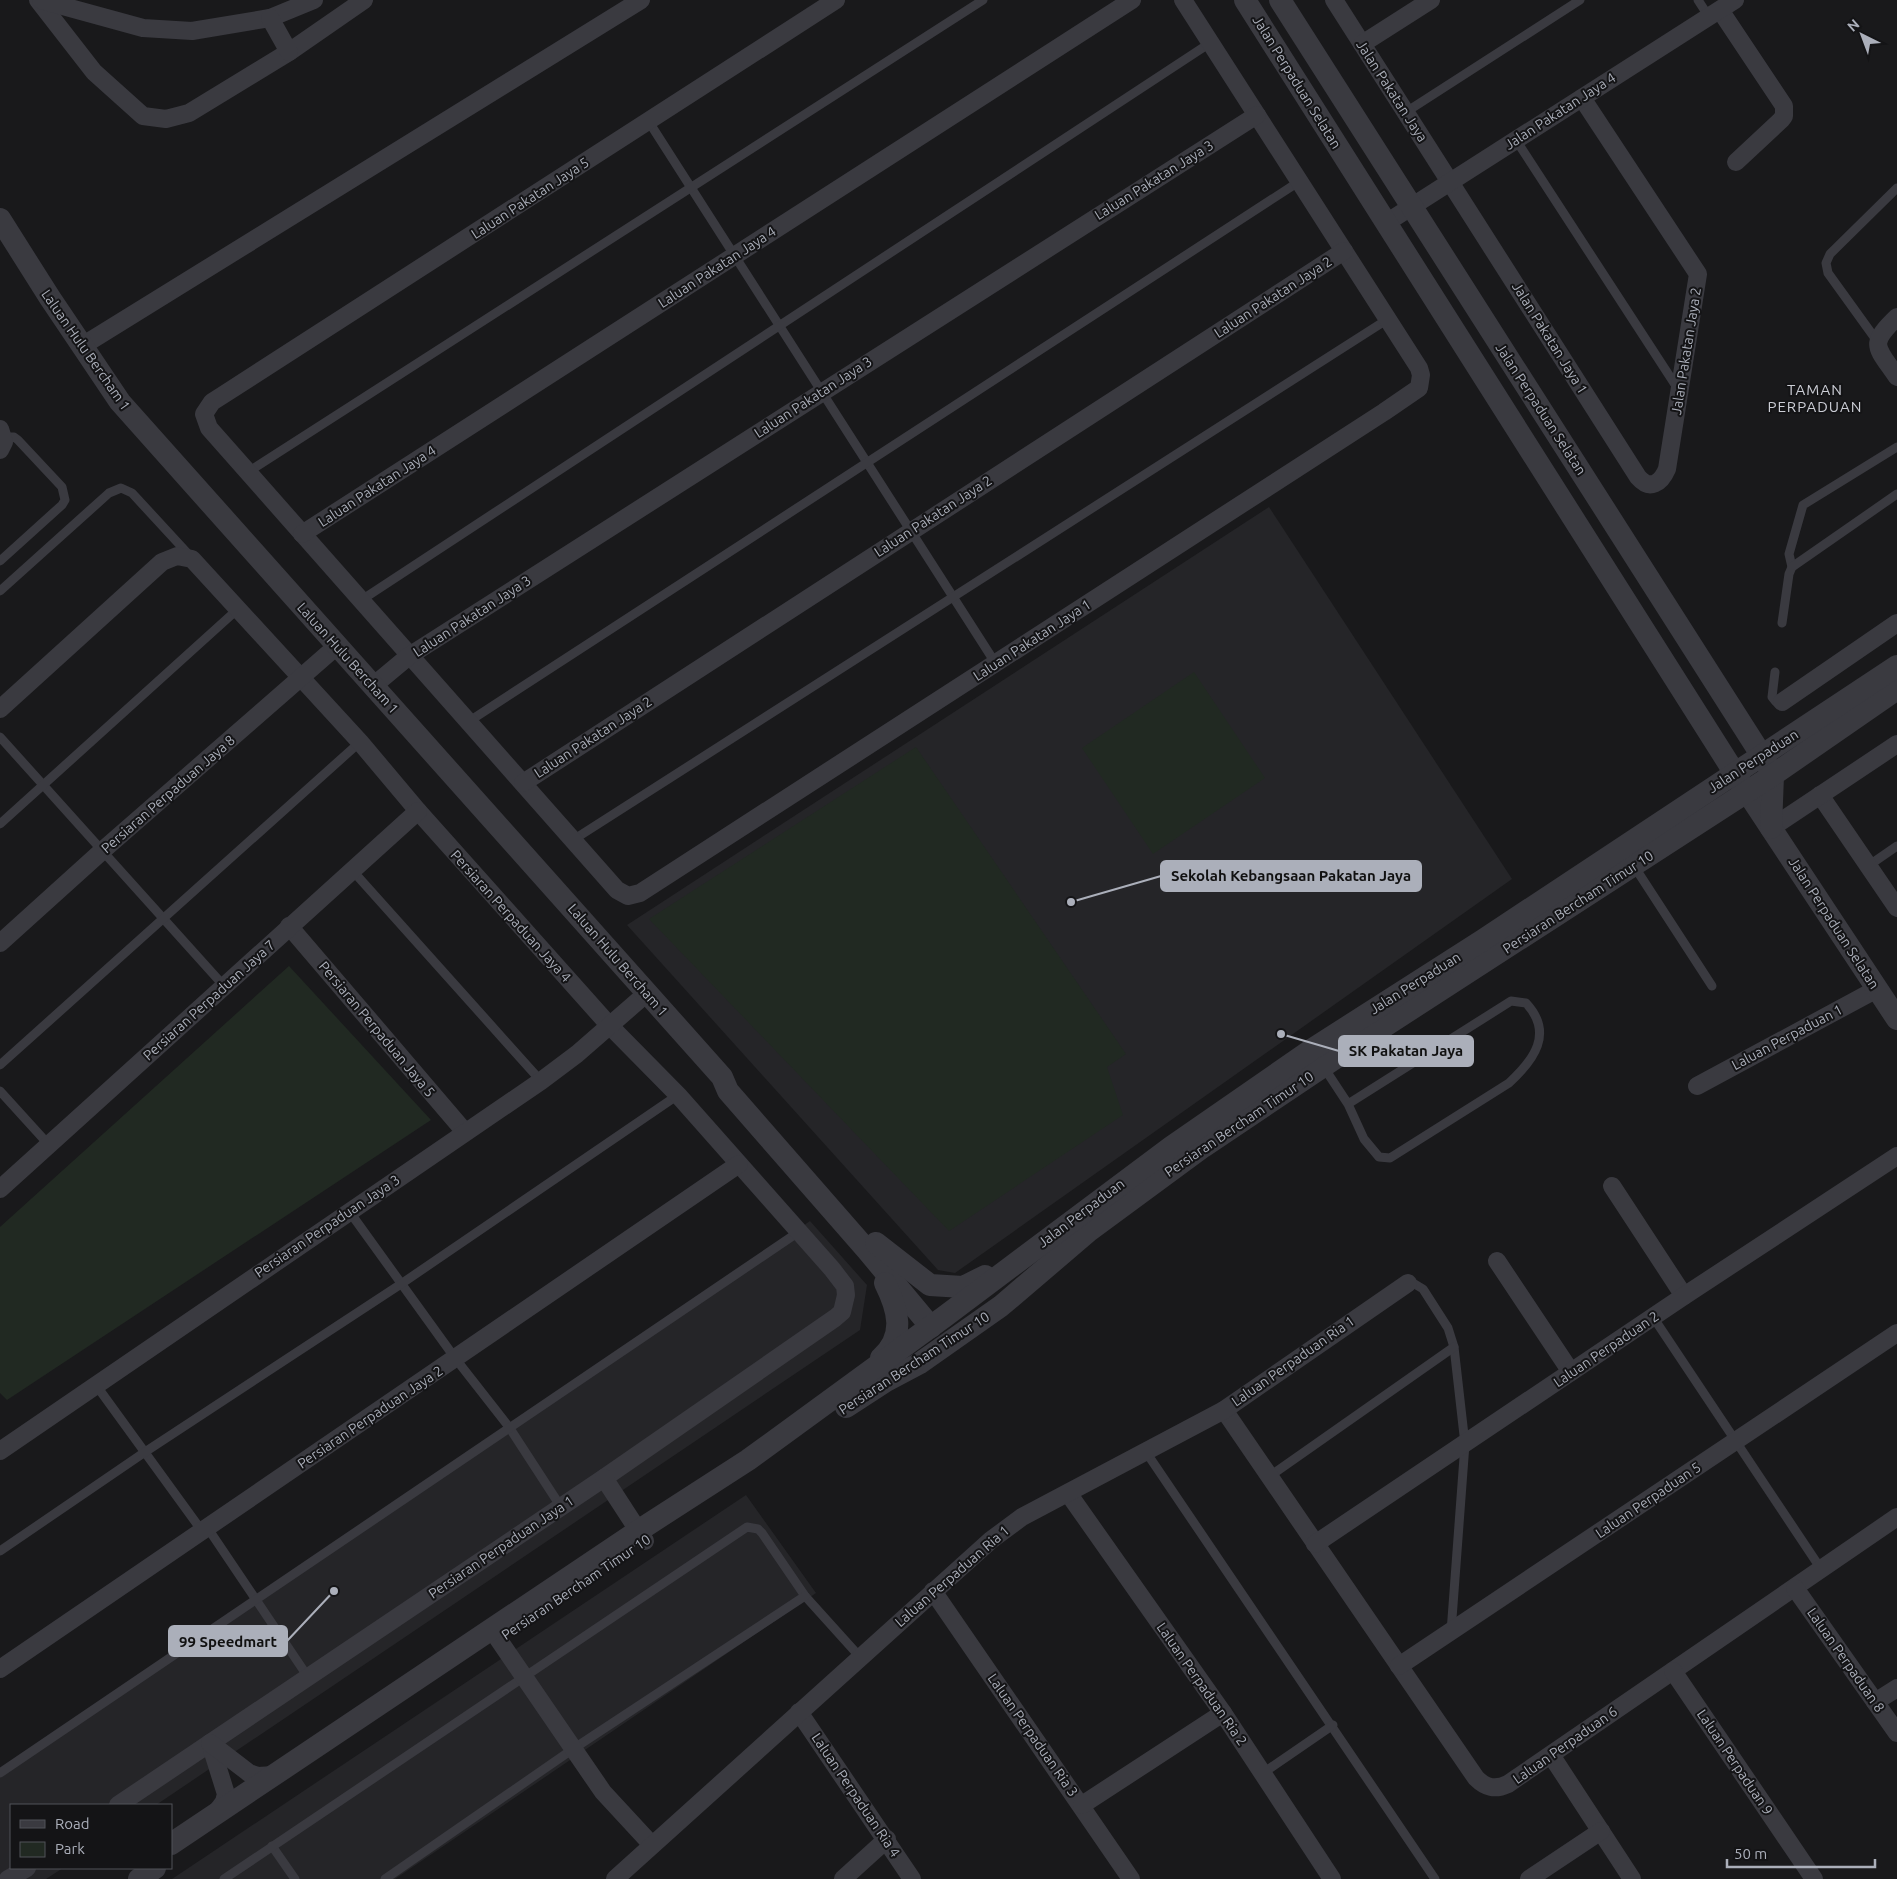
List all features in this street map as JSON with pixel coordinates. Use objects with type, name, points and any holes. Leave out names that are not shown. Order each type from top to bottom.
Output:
[{"type":"street","points":[[39,0],[143,28],[192,31],[270,18],[314,0]]},
{"type":"street","points":[[39,0],[94,72],[143,116],[166,119],[189,113],[289,52],[364,0]]},
{"type":"street","points":[[82,346],[641,0]]},
{"type":"street","name":"Laluan Pakatan Jaya 5","points":[[573,840],[248,472],[205,422],[204,414],[207,407],[223,394],[649,122],[836,0]]},
{"type":"street","name":"Laluan Pakatan Jaya 4","points":[[302,534],[1132,0]]},
{"type":"street","name":"Laluan Pakatan Jaya 1","points":[[573,840],[617,890],[628,896],[640,893],[1414,392],[1421,381],[1419,368],[1182,0]]},
{"type":"street","name":"Jalan Perpaduan Selatan","points":[[1245,0],[1734,772],[1897,1019]]},
{"type":"street","name":"Jalan Perpaduan Selatan","points":[[1280,0],[1768,765]]},
{"type":"street","name":"Jalan Pakatan Jaya","points":[[1334,0],[1450,181]]},
{"type":"street","points":[[1362,44],[1431,0]]},
{"type":"street","points":[[1721,9],[1784,106],[1784,116],[1781,120],[1736,162]]},
{"type":"street","name":"Jalan Pakatan Jaya 4","points":[[1386,223],[1721,9]]},
{"type":"street","points":[[270,18],[289,52]]},
{"type":"street","name":"Jalan Pakatan Jaya 2","points":[[1582,98],[1697,270],[1698,278],[1667,469],[1661,481],[1655,484]]},
{"type":"street","name":"Laluan Pakatan Jaya 3","points":[[373,686],[409,656],[1257,115]]},
{"type":"street","name":"Jalan Pakatan Jaya 1","points":[[1450,181],[1638,477],[1649,485],[1655,484]]},
{"type":"street","name":"Laluan Hulu Bercham 1","points":[[0,219],[120,402],[722,1077],[728,1092],[871,1246],[939,1325]]},
{"type":"street","name":"Laluan Pakatan Jaya 2","points":[[522,783],[1344,251]]},
{"type":"street","points":[[1892,321],[1877,342],[1880,351],[1897,377]]},
{"type":"street","points":[[0,709],[140,581],[169,558],[177,556],[192,559]]},
{"type":"street","name":"Persiaran Perpaduan Jaya 4","points":[[192,559],[360,742],[418,811],[608,1026],[678,1095],[832,1269]]},
{"type":"street","points":[[1782,702],[1897,624]]},
{"type":"street","name":"Persiaran Perpaduan Jaya 8","points":[[0,943],[102,851],[338,645]]},
{"type":"street","name":"Jalan Perpaduan","points":[[1747,792],[1768,765],[1897,666]]},
{"type":"street","name":"Jalan Perpaduan","points":[[939,1325],[1065,1224],[1171,1147],[1317,1058],[1483,940],[1734,772],[1768,765],[1897,690]]},
{"type":"street","points":[[1771,828],[1897,744]]},
{"type":"street","points":[[1768,765],[1771,828]]},
{"type":"street","name":"Persiaran Bercham Timur 10","points":[[172,1856],[642,1536],[886,1381],[920,1363],[1001,1306],[1089,1231],[1317,1058],[1532,933],[1747,792]]},
{"type":"street","points":[[1820,795],[1897,908]]},
{"type":"street","name":"Persiaran Perpaduan Jaya 7","points":[[0,1189],[418,811]]},
{"type":"street","name":"Persiaran Perpaduan Jaya 5","points":[[290,926],[465,1132]]},
{"type":"street","points":[[1483,940],[1491,945],[1501,946],[1523,932],[1532,933]]},
{"type":"street","name":"Laluan Perpaduan 1","points":[[1697,1086],[1877,989]]},
{"type":"street","name":"Persiaran Perpaduan Jaya 3","points":[[0,1451],[541,1081],[577,1054],[647,993]]},
{"type":"street","name":"Laluan Perpaduan 2","points":[[1315,1544],[1652,1317],[1897,1156]]},
{"type":"street","name":"Persiaran Perpaduan Jaya 2","points":[[0,1669],[739,1164]]},
{"type":"street","points":[[1612,1186],[1684,1296]]},
{"type":"street","points":[[871,1246],[930,1285],[947,1288],[963,1287],[990,1273],[1065,1224]]},
{"type":"street","points":[[886,1381],[934,1342],[939,1325],[956,1326],[1089,1231]]},
{"type":"street","points":[[817,1411],[887,1352],[897,1334],[896,1304],[871,1246]]},
{"type":"street","points":[[1497,1260],[1571,1372]]},
{"type":"street","name":"Persiaran Perpaduan Jaya 1","points":[[119,1804],[604,1478],[842,1312],[846,1304],[845,1286],[832,1269]]},
{"type":"street","name":"Laluan Perpaduan Ria 1","points":[[615,1879],[991,1540],[1022,1516],[1224,1410],[1408,1283]]},
{"type":"street","name":"Persiaran Bercham Timur 10","points":[[642,1536],[939,1325]]},
{"type":"street","name":"Laluan Perpaduan 5","points":[[1399,1666],[1897,1333]]},
{"type":"street","name":"Laluan Perpaduan 6","points":[[1224,1410],[1482,1785],[1490,1788],[1500,1788],[1897,1517]]},
{"type":"street","points":[[604,1478],[642,1536]]},
{"type":"street","name":"Laluan Perpaduan Ria 2","points":[[1068,1493],[1224,1713],[1332,1879]]},
{"type":"street","name":"Laluan Perpaduan 8","points":[[1795,1588],[1897,1733]]},
{"type":"street","name":"Laluan Perpaduan Ria 3","points":[[934,1591],[1131,1879]]},
{"type":"street","points":[[495,1635],[603,1792],[652,1845]]},
{"type":"street","name":"Persiaran Bercham Timur 10","points":[[172,1843],[275,1775],[495,1635]]},
{"type":"street","name":"Laluan Perpaduan 9","points":[[1673,1671],[1814,1879]]},
{"type":"street","points":[[1875,1702],[1897,1688]]},
{"type":"street","name":"Laluan Perpaduan Ria 4","points":[[800,1712],[887,1839],[912,1879]]},
{"type":"street","points":[[1082,1805],[1224,1713]]},
{"type":"street","points":[[210,1743],[249,1773],[258,1776],[275,1775]]},
{"type":"street","points":[[210,1743],[226,1794],[224,1802],[214,1816]]},
{"type":"street","points":[[1551,1754],[1632,1879]]},
{"type":"street","points":[[1529,1879],[1601,1831]]},
{"type":"street","points":[[843,1879],[887,1839]]},
{"type":"street","points":[[8,1879],[25,1869]]},
{"type":"street","points":[[120,1879],[135,1869]]},
{"type":"street","points":[[139,1879],[154,1869]]},
{"type":"lane","points":[[248,472],[983,0]]},
{"type":"lane","points":[[1406,112],[1580,0]]},
{"type":"lane","points":[[1698,0],[1721,9]]},
{"type":"lane","points":[[360,601],[1210,44]]},
{"type":"lane","points":[[649,122],[996,664]]},
{"type":"lane","points":[[1516,140],[1680,391]]},
{"type":"lane","points":[[468,722],[1300,182]]},
{"type":"lane","points":[[1877,342],[1828,273],[1826,264],[1830,254],[1897,188]]},
{"type":"lane","points":[[573,840],[1388,318]]},
{"type":"lane","points":[[0,561],[62,505],[65,500],[62,487],[18,440],[14,437],[1,439]]},
{"type":"lane","points":[[1792,567],[1789,554],[1804,505],[1897,447]]},
{"type":"lane","name":"Persiaran Perpaduan Jaya 4","points":[[0,592],[109,493],[121,488],[132,493],[192,559]]},
{"type":"lane","points":[[1782,623],[1789,574],[1792,567],[1897,494]]},
{"type":"lane","points":[[0,824],[239,608]]},
{"type":"lane","points":[[1775,672],[1772,697],[1776,702],[1782,702]]},
{"type":"lane","points":[[0,737],[224,986]]},
{"type":"lane","points":[[0,1065],[360,742]]},
{"type":"lane","points":[[1868,866],[1897,846]]},
{"type":"lane","points":[[1634,866],[1712,986]]},
{"type":"lane","points":[[351,870],[541,1081]]},
{"type":"lane","points":[[1317,1058],[1348,1104],[1356,1124],[1374,1152],[1385,1159],[1397,1155],[1509,1083],[1526,1068],[1536,1050],[1540,1031],[1537,1016],[1526,1003],[1512,1001],[1348,1104]]},
{"type":"lane","points":[[0,1091],[49,1145]]},
{"type":"lane","points":[[0,1551],[145,1452],[401,1284],[678,1095]]},
{"type":"lane","points":[[349,1211],[455,1358],[509,1427],[561,1506]]},
{"type":"lane","points":[[0,1773],[800,1231]]},
{"type":"lane","points":[[1408,1283],[1413,1283],[1423,1289],[1448,1328],[1454,1347],[1465,1444],[1451,1632]]},
{"type":"lane","points":[[1652,1317],[1821,1569]]},
{"type":"lane","points":[[1270,1476],[1454,1347]]},
{"type":"lane","points":[[96,1384],[145,1452],[205,1529],[308,1677]]},
{"type":"lane","points":[[1146,1452],[1333,1725],[1435,1879]]},
{"type":"lane","points":[[224,1879],[747,1527],[758,1528],[805,1596],[860,1658]]},
{"type":"lane","points":[[386,1879],[573,1749],[805,1596]]},
{"type":"lane","points":[[1263,1773],[1333,1725]]},
{"type":"lane","points":[[272,1846],[295,1879]]},
{"type":"shaded area","points":[[1269,507],[1512,879],[955,1273],[938,1270],[627,925]]},
{"type":"shaded area","points":[[810,1221],[867,1285],[860,1330],[157,1804],[10,1804],[10,1869],[61,1869],[46,1879],[0,1879],[0,1775]]},
{"type":"shaded area","points":[[746,1495],[816,1593],[395,1879],[172,1879]]},
{"type":"green space","points":[[1194,672],[1265,778],[1153,854],[1082,748]]},
{"type":"green space","points":[[916,747],[1126,1054],[1107,1067],[1123,1115],[949,1231],[649,919]]},
{"type":"green space","points":[[289,966],[431,1120],[7,1400],[0,1393],[0,1227]]},
{"type":"place","name":"Sekolah Kebangsaan Pakatan Jaya","points":[[1071,902]]},
{"type":"place","name":"SK Pakatan Jaya","points":[[1281,1034]]},
{"type":"place","name":"99 Speedmart","points":[[334,1591]]},
{"type":"district","name":"TAMAN PERPADUAN","points":[[1815,398]]}]
